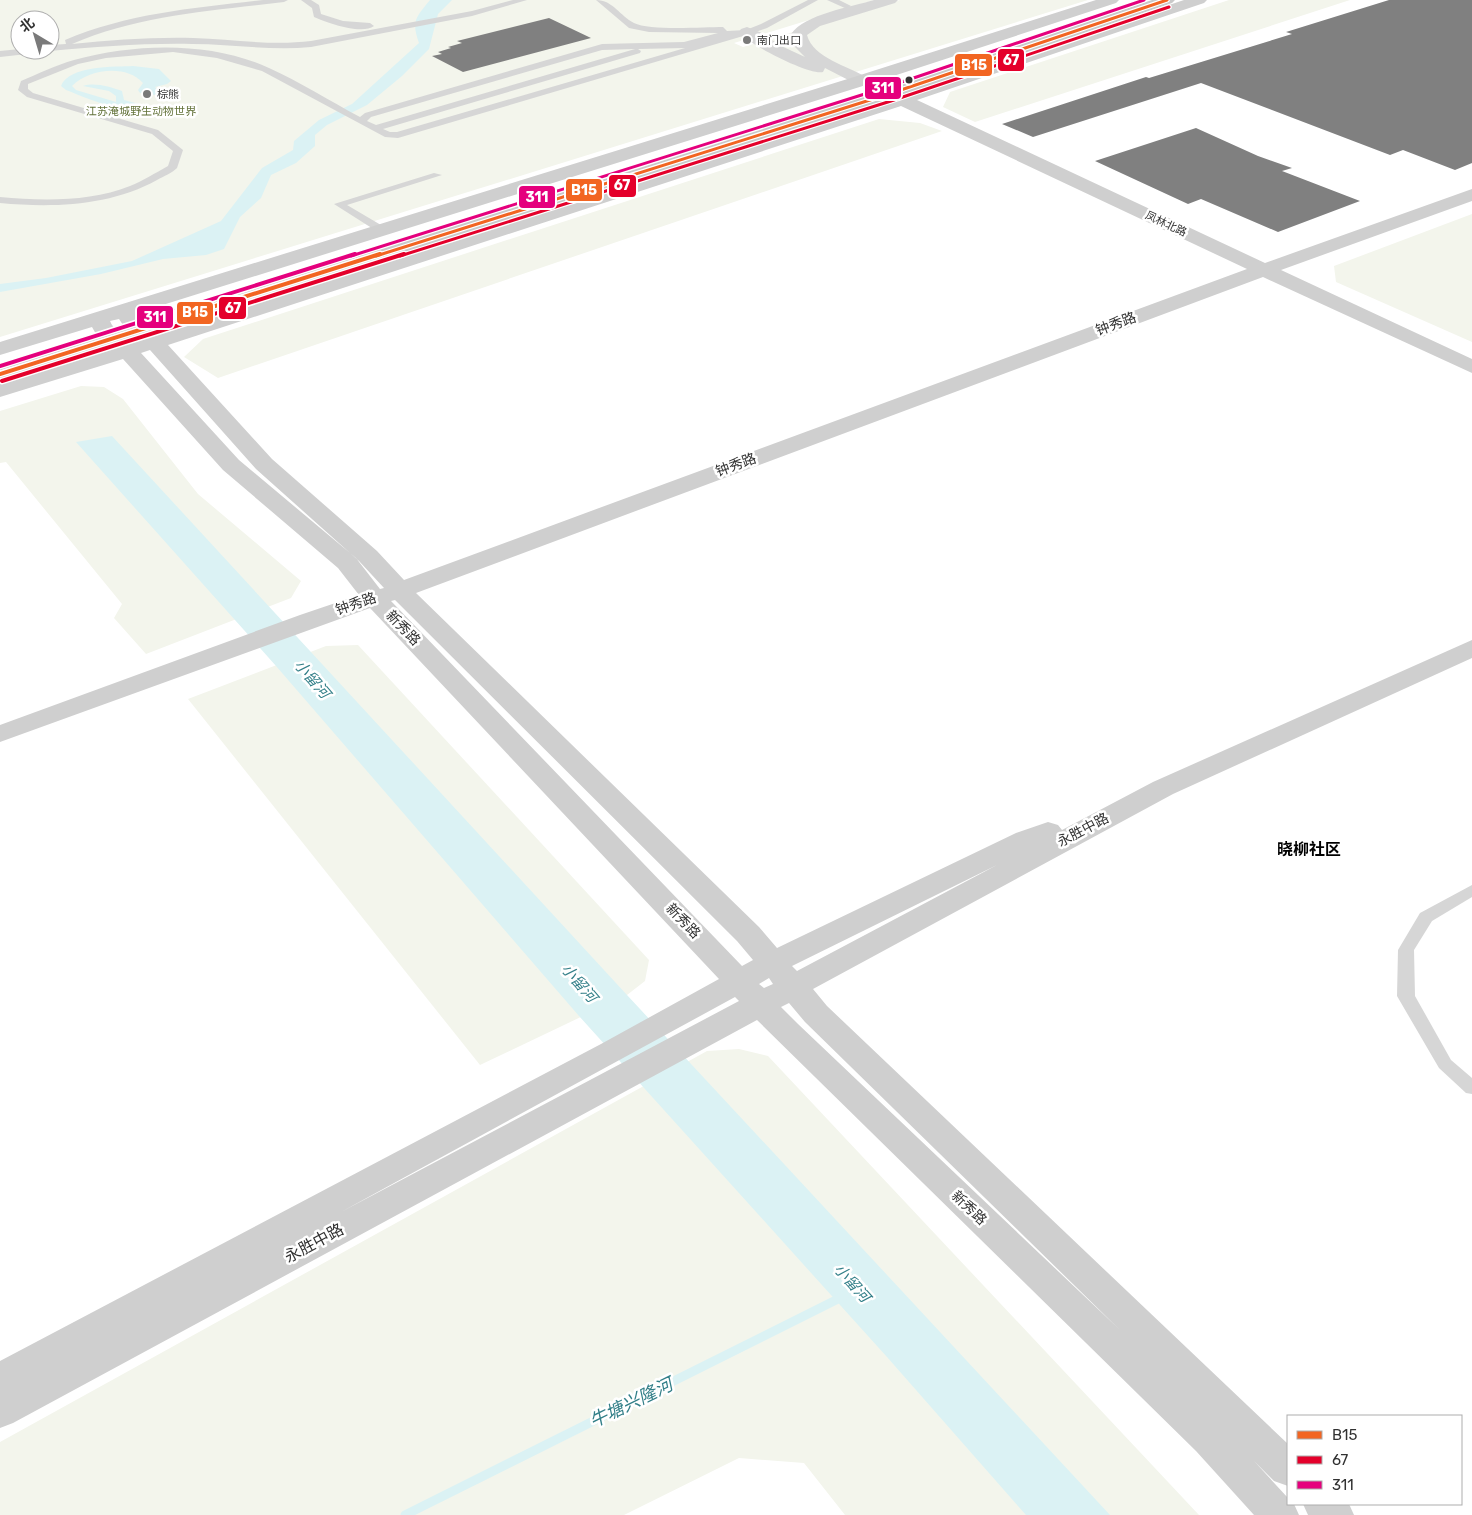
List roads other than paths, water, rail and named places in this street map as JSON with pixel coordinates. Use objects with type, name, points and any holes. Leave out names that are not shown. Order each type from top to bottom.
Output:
[{"type":"main road","points":[[0,374],[124,330],[865,84],[1142,0]]},
{"type":"main road","points":[[895,97],[1167,0]]},
{"type":"main road","points":[[0,363],[124,330]]},
{"type":"street","points":[[865,84],[846,71],[820,60],[803,47],[799,34],[814,23],[890,0]]},
{"type":"street","points":[[0,391],[124,330],[382,230],[865,84],[1111,0]]},
{"type":"street","points":[[0,349],[124,330],[895,97],[1199,0]]},
{"type":"street","points":[[747,32],[773,48],[829,74],[865,84]]},
{"type":"street","name":"凤林北路","points":[[865,84],[1472,367]]},
{"type":"street","name":"钟秀路","points":[[0,734],[309,620],[388,594],[1263,270],[1472,195]]},
{"type":"street","name":"新秀路","points":[[124,330],[231,465],[347,564],[388,594],[416,608],[748,934],[816,1014],[1287,1468]]},
{"type":"street","name":"新秀路","points":[[388,594],[787,1032],[1210,1440],[1279,1515]]},
{"type":"street","name":"永胜中路","points":[[0,1380],[620,1064],[704,1033],[792,988],[1163,788],[1472,648]]},
{"type":"street","points":[[620,1064],[681,1012],[772,962],[1026,839],[1163,788]]},
{"type":"street","name":"永胜中路","points":[[0,1412],[620,1064]]},
{"type":"street","points":[[1324,1505],[1334,1515]]},
{"type":"lane","points":[[60,44],[119,20],[150,12],[220,0]]},
{"type":"lane","points":[[60,44],[97,31],[167,12],[247,6],[284,0]]},
{"type":"lane","points":[[305,0],[316,7],[317,15],[329,21],[354,26],[403,26]]},
{"type":"lane","points":[[60,46],[136,41],[194,41],[284,47],[472,13],[523,0]]},
{"type":"lane","points":[[600,0],[632,26],[649,29],[704,28],[747,32]]},
{"type":"lane","points":[[0,200],[22,203],[86,199],[134,188],[172,168],[178,150],[155,132],[30,95],[23,90],[24,83],[75,62],[106,54],[172,49],[218,55],[265,69],[388,135],[398,135],[747,32],[805,9],[814,0]]},
{"type":"lane","points":[[831,0],[847,6]]},
{"type":"lane","points":[[361,121],[368,115],[602,47],[684,45],[722,34],[747,32]]},
{"type":"lane","points":[[172,49],[194,41]]},
{"type":"lane","points":[[375,128],[656,46]]},
{"type":"lane","points":[[382,230],[339,204],[437,175]]},
{"type":"lane","points":[[1472,890],[1426,917],[1406,950],[1406,996],[1445,1064],[1472,1088]]},
{"type":"water","points":[[430,0],[452,0],[438,14],[429,49],[402,76],[367,105],[327,125],[315,135],[315,146],[296,163],[271,175],[261,198],[240,217],[224,249],[206,255],[163,259],[101,274],[0,292],[0,284],[46,278],[132,261],[221,221],[262,168],[293,150],[294,141],[319,120],[352,104],[419,43],[415,29],[416,20]]},
{"type":"water","points":[[133,66],[159,69],[171,81],[155,87],[163,96],[140,93],[138,90],[143,83],[136,77],[118,71],[97,73],[79,80],[72,86],[76,90],[116,102],[116,96],[109,91],[83,86],[97,85],[108,87],[122,91],[124,100],[143,105],[136,108],[116,107],[83,97],[61,86],[73,74],[93,68]]},
{"type":"water","name":"小留河","points":[[112,436],[1110,1515],[1026,1515],[887,1357],[579,1016],[276,666],[76,442]]},
{"type":"waterway","name":"牛塘兴隆河","points":[[405,1515],[844,1296]]},
{"type":"place","name":"南门出口","points":[[747,40]]},
{"type":"place","name":"棕熊","points":[[147,94]]},
{"type":"district","name":"晓柳社区","points":[[1309,849]]},
{"type":"park label","name":"江苏淹城野生动物世界","points":[[141,111]]}]
